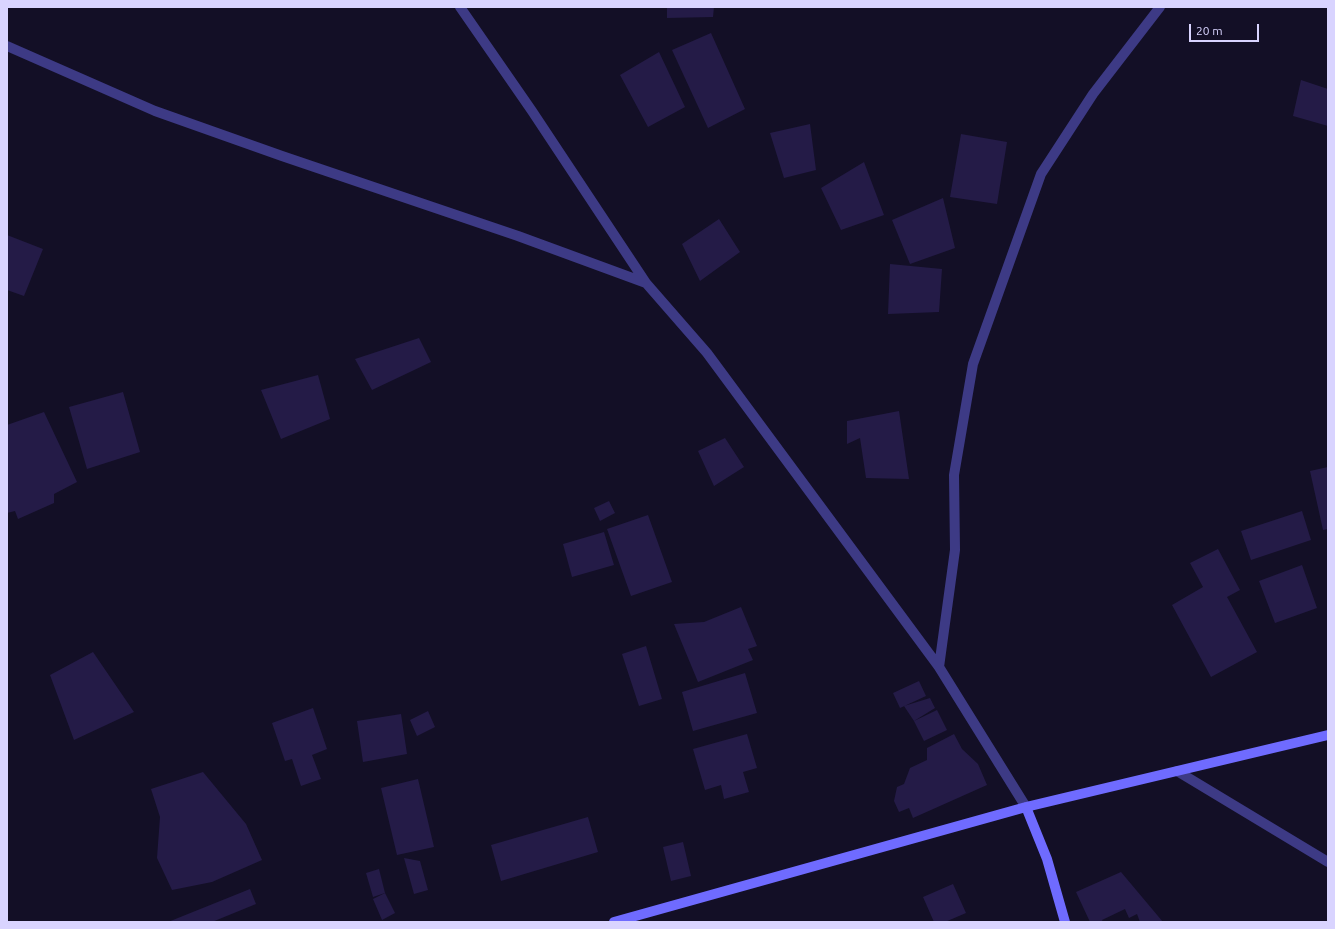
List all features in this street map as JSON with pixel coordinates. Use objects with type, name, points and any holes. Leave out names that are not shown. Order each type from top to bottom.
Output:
[{"type":"main road","points":[[614,922],[1026,807],[1328,735]]},
{"type":"main road","points":[[1026,807],[1047,859],[1065,922]]},
{"type":"street","points":[[460,7],[532,111],[646,283],[707,353],[938,667],[1026,807]]},
{"type":"street","points":[[938,667],[955,550],[954,475],[973,364],[1040,174],[1094,94],[1160,7]]},
{"type":"street","points":[[7,46],[155,111],[296,161],[518,236],[646,283]]},
{"type":"street","points":[[1177,771],[1328,862]]},
{"type":"building","points":[[667,7],[714,7],[713,17],[667,18]]},
{"type":"building","points":[[711,33],[745,109],[708,128],[672,50]]},
{"type":"building","points":[[659,52],[685,107],[648,127],[620,75]]},
{"type":"building","points":[[1301,80],[1328,89],[1328,126],[1293,116]]},
{"type":"building","points":[[810,124],[816,170],[784,178],[770,133]]},
{"type":"building","points":[[961,134],[1007,142],[997,204],[950,197]]},
{"type":"building","points":[[864,162],[884,215],[841,230],[821,188]]},
{"type":"building","points":[[943,198],[955,248],[910,264],[892,220]]},
{"type":"building","points":[[719,219],[740,252],[700,281],[682,244]]},
{"type":"building","points":[[7,235],[43,249],[24,296],[7,290]]},
{"type":"building","points":[[890,264],[942,269],[939,312],[888,314]]},
{"type":"building","points":[[419,338],[431,362],[372,390],[355,359]]},
{"type":"building","points":[[318,375],[330,419],[281,439],[261,390]]},
{"type":"building","points":[[123,392],[140,452],[87,469],[69,407]]},
{"type":"building","points":[[899,411],[909,479],[866,478],[860,438],[847,444],[847,421]]},
{"type":"building","points":[[44,412],[77,482],[54,494],[54,503],[18,519],[15,511],[7,513],[7,425]]},
{"type":"building","points":[[725,438],[744,467],[714,486],[698,451]]},
{"type":"building","points":[[1328,467],[1328,529],[1323,530],[1310,471]]},
{"type":"building","points":[[609,501],[615,513],[600,521],[594,508]]},
{"type":"building","points":[[1302,511],[1311,540],[1251,560],[1241,531]]},
{"type":"building","points":[[648,515],[672,582],[631,596],[607,529]]},
{"type":"building","points":[[604,532],[614,565],[572,577],[563,544]]},
{"type":"building","points":[[1218,549],[1240,590],[1227,597],[1257,652],[1211,677],[1172,605],[1203,587],[1190,563]]},
{"type":"building","points":[[1302,565],[1317,608],[1275,623],[1259,581]]},
{"type":"building","points":[[741,607],[757,646],[748,649],[753,660],[698,682],[674,624],[704,622]]},
{"type":"building","points":[[646,646],[662,699],[639,706],[622,654]]},
{"type":"building","points":[[93,652],[134,712],[74,740],[50,675]]},
{"type":"building","points":[[745,673],[757,713],[693,731],[682,692]]},
{"type":"building","points":[[919,681],[926,696],[900,708],[893,693]]},
{"type":"building","points":[[930,698],[935,708],[914,721],[904,706]]},
{"type":"building","points":[[313,708],[327,749],[312,755],[321,779],[301,786],[292,759],[285,761],[272,723]]},
{"type":"building","points":[[937,710],[947,730],[924,741],[914,721]]},
{"type":"building","points":[[428,711],[435,727],[417,736],[410,720]]},
{"type":"building","points":[[401,714],[407,754],[363,762],[357,721]]},
{"type":"building","points":[[747,734],[757,768],[743,772],[749,792],[724,799],[721,785],[705,790],[693,749]]},
{"type":"building","points":[[954,734],[962,749],[978,764],[987,785],[913,818],[909,808],[899,812],[894,801],[897,787],[904,784],[910,768],[927,760],[927,748]]},
{"type":"building","points":[[203,772],[246,824],[262,860],[212,882],[172,890],[157,858],[160,817],[151,789]]},
{"type":"building","points":[[418,779],[434,847],[397,855],[381,788]]},
{"type":"building","points":[[588,817],[598,852],[501,881],[491,845]]},
{"type":"building","points":[[683,842],[691,876],[671,881],[663,847]]},
{"type":"building","points":[[404,858],[420,861],[428,890],[414,894]]},
{"type":"building","points":[[379,869],[385,893],[373,897],[366,873]]},
{"type":"building","points":[[1121,872],[1163,922],[1140,922],[1137,914],[1129,918],[1125,909],[1102,920],[1103,922],[1090,922],[1076,892]]},
{"type":"building","points":[[953,884],[966,913],[945,922],[934,922],[923,897]]},
{"type":"building","points":[[250,889],[256,904],[212,922],[168,922]]},
{"type":"building","points":[[385,893],[395,913],[382,920],[373,899]]}]
